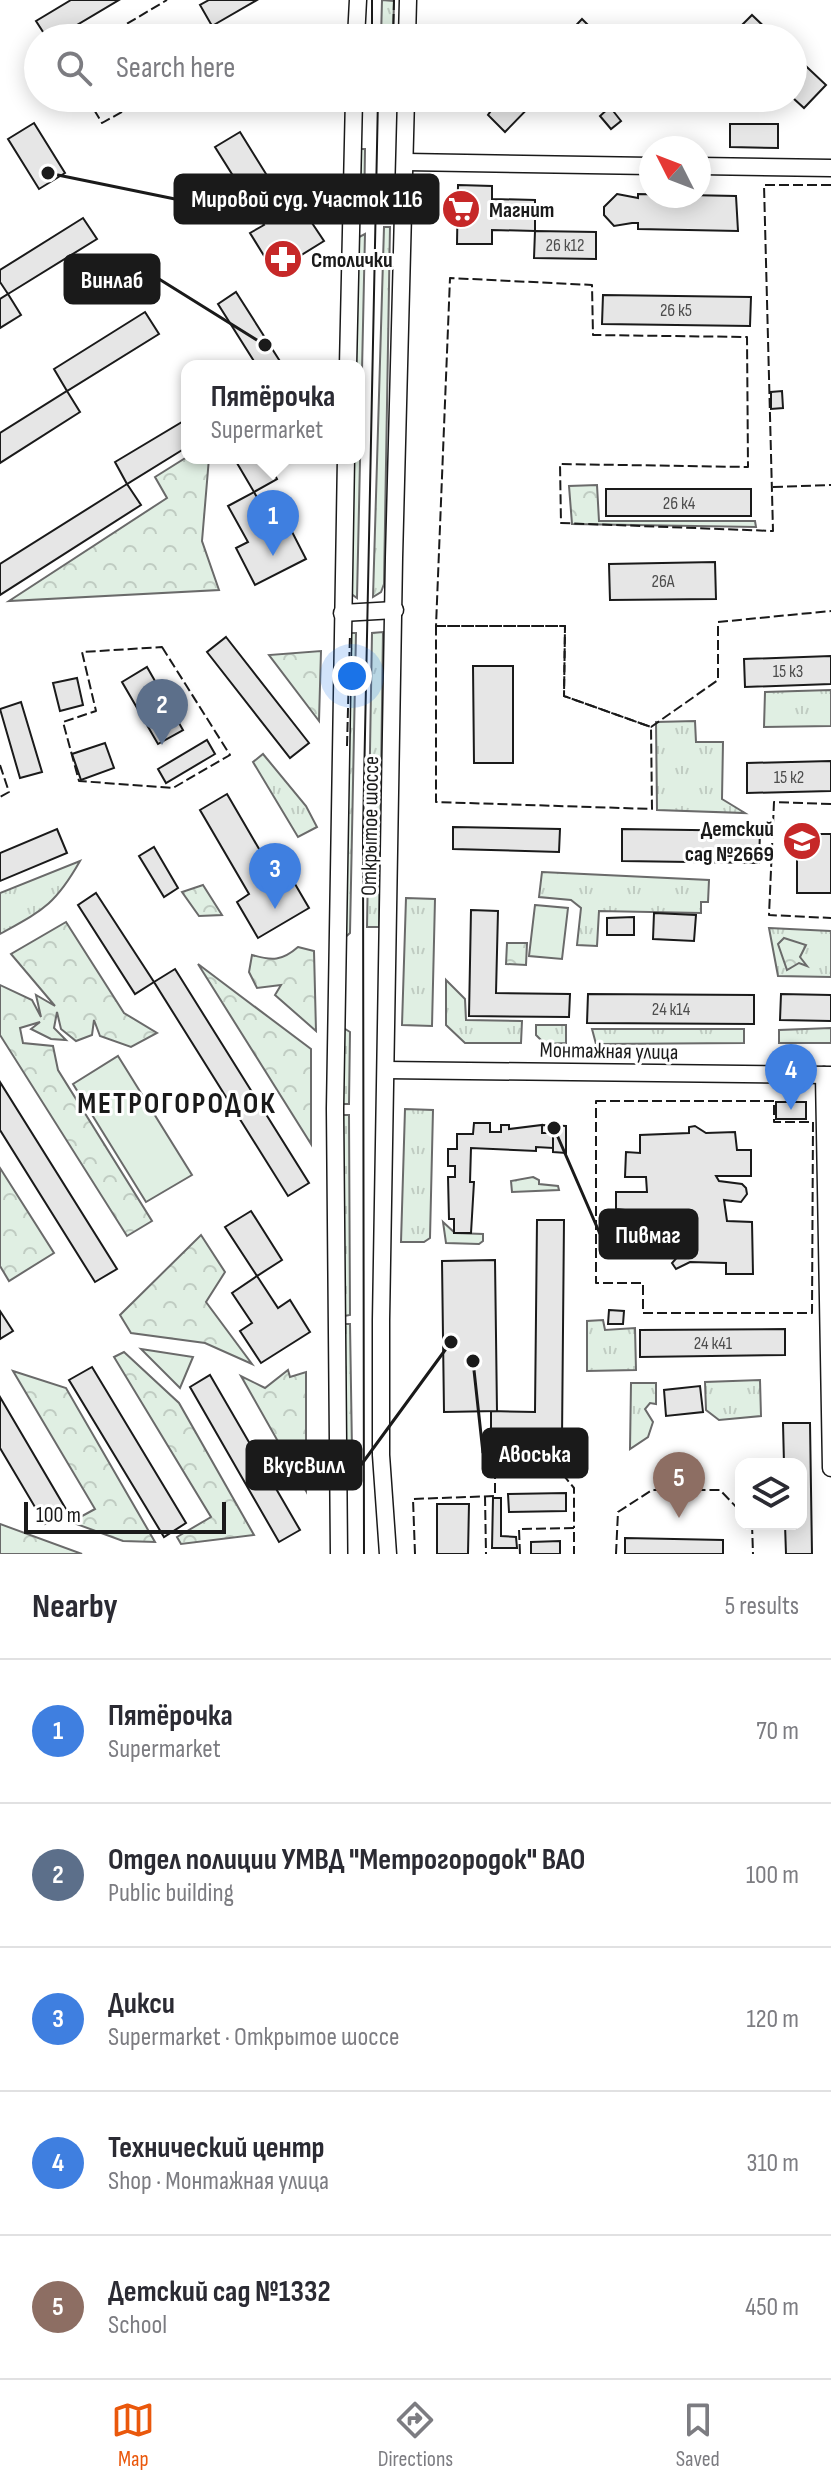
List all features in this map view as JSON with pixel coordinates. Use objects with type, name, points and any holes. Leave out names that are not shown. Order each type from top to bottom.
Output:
[{"type":"street","points":[[357,24],[358,0]]},
{"type":"street","points":[[407,24],[408,0]]},
{"type":"street","points":[[348,360],[354,112]]},
{"type":"street","name":"Открытое шоссе","points":[[388,1554],[381,1455],[406,112]]},
{"type":"street","points":[[406,162],[639,166]]},
{"type":"street","points":[[711,166],[831,168]]},
{"type":"street","points":[[339,1554],[335,1109],[346,464]]},
{"type":"street","points":[[342,613],[395,610]]},
{"type":"street","name":"Монтажная улица","points":[[386,1070],[827,1075]]},
{"type":"street","points":[[827,1075],[831,1468]]},
{"type":"green space","points":[[382,0],[394,1],[393,24],[381,24]]},
{"type":"green space","points":[[359,149],[365,149],[364,220],[357,224]]},
{"type":"green space","points":[[384,227],[390,227],[384,584],[381,592],[373,597]]},
{"type":"green space","points":[[365,234],[362,360],[355,360],[357,238]]},
{"type":"green space","points":[[181,461],[181,464],[208,464],[202,541],[219,590],[9,601],[167,498],[155,477]]},
{"type":"green space","points":[[353,464],[360,464],[357,598],[350,593]]},
{"type":"green space","points":[[597,485],[599,521],[755,521],[756,527],[572,524],[569,486]]},
{"type":"green space","points":[[383,632],[379,927],[367,927],[372,633]]},
{"type":"green space","points":[[349,633],[356,633],[350,933],[342,940]]},
{"type":"green space","points":[[321,651],[319,721],[269,655]]},
{"type":"green space","points":[[831,690],[831,726],[764,727],[765,692]]},
{"type":"green space","points":[[695,721],[696,742],[723,742],[722,799],[745,813],[657,810],[656,722]]},
{"type":"green space","points":[[263,754],[306,806],[317,827],[298,837],[253,762]]},
{"type":"green space","points":[[80,861],[63,888],[47,905],[0,934],[0,893]]},
{"type":"green space","points":[[542,872],[709,880],[708,902],[701,902],[701,913],[599,911],[597,946],[577,945],[581,908],[571,900],[539,897]]},
{"type":"green space","points":[[203,885],[222,915],[199,916],[182,892]]},
{"type":"green space","points":[[406,898],[435,899],[432,1026],[402,1025]]},
{"type":"green space","points":[[535,905],[568,908],[562,959],[529,956]]},
{"type":"green space","points":[[66,922],[124,1013],[157,1033],[131,1047],[100,1036],[94,1020],[92,1035],[76,1041],[61,1029],[57,1012],[54,1028],[66,1040],[51,1039],[31,1029],[40,1022],[20,1028],[23,1043],[53,1046],[58,1070],[152,1221],[127,1236],[0,1035],[0,985],[32,1000],[41,1017],[36,995],[55,1006],[11,954]]},
{"type":"green space","points":[[769,928],[831,931],[831,977],[778,976]]},
{"type":"green space","points":[[784,938],[806,945],[800,957],[807,966],[799,963],[787,970],[778,944]]},
{"type":"green space","points":[[507,943],[527,943],[526,965],[506,964]]},
{"type":"green space","points":[[298,947],[314,951],[316,1031],[275,995],[281,985],[257,988],[249,972],[252,955],[276,958]]},
{"type":"green space","points":[[198,964],[311,1049],[311,1144]]},
{"type":"green space","points":[[446,980],[465,999],[466,1020],[522,1021],[521,1043],[465,1043],[446,1025]]},
{"type":"green space","points":[[536,1025],[566,1025],[566,1043],[545,1044],[536,1035]]},
{"type":"green space","points":[[342,1027],[350,1032],[349,1104],[342,1104]]},
{"type":"green space","points":[[831,1028],[831,1043],[779,1043],[779,1030]]},
{"type":"green space","points":[[592,1029],[744,1029],[744,1043],[596,1044]]},
{"type":"green space","points":[[118,1056],[192,1175],[146,1202],[73,1084]]},
{"type":"green space","points":[[405,1109],[433,1110],[430,1238],[424,1242],[401,1242]]},
{"type":"green space","points":[[343,1115],[349,1115],[350,1315],[344,1316]]},
{"type":"green space","points":[[0,1168],[54,1253],[9,1281],[0,1266]]},
{"type":"green space","points":[[533,1177],[539,1180],[539,1184],[558,1186],[559,1190],[512,1192],[511,1181]]},
{"type":"green space","points":[[443,1222],[455,1233],[483,1234],[483,1241],[479,1244],[446,1243]]},
{"type":"green space","points":[[201,1235],[225,1272],[206,1302],[252,1364],[205,1343],[131,1333],[120,1315]]},
{"type":"green space","points":[[603,1320],[605,1330],[635,1328],[636,1370],[587,1371],[587,1321]]},
{"type":"green space","points":[[345,1324],[350,1324],[352,1450],[345,1450]]},
{"type":"green space","points":[[141,1349],[193,1357],[180,1388]]},
{"type":"green space","points":[[124,1352],[179,1403],[254,1535],[181,1544],[177,1537],[211,1517],[114,1357]]},
{"type":"green space","points":[[288,1370],[290,1377],[306,1372],[306,1491],[241,1376],[265,1388]]},
{"type":"green space","points":[[13,1371],[66,1388],[155,1542],[123,1541],[71,1522],[95,1509]]},
{"type":"green space","points":[[760,1380],[761,1416],[719,1420],[706,1410],[705,1382]]},
{"type":"green space","points":[[631,1383],[656,1383],[656,1404],[650,1403],[645,1409],[653,1422],[648,1437],[630,1449]]},
{"type":"green space","points":[[0,1524],[82,1554],[0,1554]]},
{"type":"building","points":[[71,0],[119,0],[79,24],[38,24],[36,21]]},
{"type":"building","points":[[209,0],[257,0],[215,24],[211,24],[200,5]]},
{"type":"building","points":[[752,15],[761,24],[743,24]]},
{"type":"building","points":[[807,67],[826,85],[807,105]]},
{"type":"building","points":[[490,112],[524,112],[505,132],[488,115]]},
{"type":"building","points":[[604,112],[614,112],[621,121],[611,129],[600,116]]},
{"type":"building","points":[[34,123],[65,173],[39,189],[8,139]]},
{"type":"building","points":[[730,124],[778,124],[778,148],[730,147]]},
{"type":"building","points":[[240,132],[289,211],[300,205],[324,241],[274,272],[250,233],[264,225],[215,147]]},
{"type":"building","points":[[458,185],[492,186],[492,199],[535,200],[535,231],[492,230],[492,244],[457,244]]},
{"type":"building","points":[[617,194],[638,198],[639,194],[639,208],[711,208],[711,195],[736,196],[738,231],[638,229],[638,223],[614,226],[604,215],[604,207]]},
{"type":"building","points":[[83,218],[97,239],[8,294],[0,282],[0,270]]},
{"type":"building","points":[[535,231],[596,232],[596,259],[534,258]]},
{"type":"building","points":[[236,292],[279,360],[253,360],[218,304]]},
{"type":"building","points":[[8,294],[21,315],[0,328],[0,299]]},
{"type":"building","points":[[603,295],[751,297],[750,326],[602,324]]},
{"type":"building","points":[[145,312],[159,334],[67,391],[54,369]]},
{"type":"building","points":[[67,391],[80,412],[0,463],[0,433]]},
{"type":"building","points":[[782,391],[783,408],[771,409],[771,392]]},
{"type":"building","points":[[181,423],[181,451],[127,484],[115,462]]},
{"type":"building","points":[[238,464],[269,464],[277,479],[254,492]]},
{"type":"building","points":[[127,484],[141,505],[0,595],[0,564]]},
{"type":"building","points":[[606,489],[751,489],[751,516],[606,516]]},
{"type":"building","points":[[254,492],[274,528],[287,522],[306,559],[255,585],[236,548],[248,542],[228,506]]},
{"type":"building","points":[[715,562],[716,599],[610,600],[609,564]]},
{"type":"building","points":[[226,637],[309,743],[290,758],[207,652]]},
{"type":"building","points":[[831,656],[831,684],[745,687],[744,659]]},
{"type":"building","points":[[473,666],[513,666],[513,763],[474,763]]},
{"type":"building","points":[[147,667],[183,730],[158,744],[122,682]]},
{"type":"building","points":[[77,678],[83,705],[60,711],[53,683]]},
{"type":"building","points":[[21,702],[42,772],[20,778],[0,709]]},
{"type":"building","points":[[207,740],[215,754],[166,783],[158,769]]},
{"type":"building","points":[[105,743],[114,768],[81,780],[72,754]]},
{"type":"building","points":[[831,761],[831,791],[747,793],[747,763]]},
{"type":"building","points":[[227,794],[276,878],[288,872],[309,908],[258,938],[237,902],[249,894],[200,810]]},
{"type":"building","points":[[453,827],[560,829],[559,852],[453,849]]},
{"type":"building","points":[[57,829],[67,853],[0,881],[0,853]]},
{"type":"building","points":[[622,829],[760,831],[759,863],[622,861]]},
{"type":"building","points":[[797,834],[831,834],[831,893],[797,893]]},
{"type":"building","points":[[154,847],[178,888],[164,897],[139,856]]},
{"type":"building","points":[[96,893],[154,982],[135,994],[78,905]]},
{"type":"building","points":[[471,910],[498,911],[496,993],[570,994],[569,1017],[469,1016]]},
{"type":"building","points":[[654,913],[696,915],[694,941],[653,939]]},
{"type":"building","points":[[634,917],[634,935],[607,935],[607,918]]},
{"type":"building","points":[[175,969],[309,1183],[288,1196],[154,982]]},
{"type":"building","points":[[588,994],[754,995],[754,1024],[587,1023]]},
{"type":"building","points":[[781,994],[831,995],[831,1021],[780,1020]]},
{"type":"building","points":[[0,1082],[117,1269],[95,1282],[0,1130]]},
{"type":"building","points":[[776,1102],[806,1102],[806,1119],[776,1119]]},
{"type":"building","points":[[474,1123],[490,1123],[490,1132],[501,1132],[501,1125],[509,1125],[509,1129],[542,1125],[542,1133],[553,1133],[553,1148],[536,1147],[536,1151],[471,1148],[470,1182],[474,1182],[471,1233],[454,1233],[454,1219],[449,1219],[448,1177],[455,1177],[455,1166],[448,1166],[448,1149],[457,1149],[457,1134],[473,1134]]},
{"type":"building","points":[[542,1125],[566,1126],[566,1153],[553,1152],[553,1133],[542,1133]]},
{"type":"building","points":[[695,1126],[706,1133],[735,1132],[737,1150],[751,1150],[751,1176],[716,1176],[719,1181],[742,1184],[746,1188],[747,1194],[741,1202],[724,1200],[727,1221],[752,1222],[753,1274],[726,1274],[726,1263],[690,1262],[676,1269],[672,1263],[681,1253],[681,1244],[622,1244],[624,1210],[616,1209],[616,1192],[647,1192],[646,1177],[625,1177],[626,1152],[640,1153],[640,1135],[689,1133],[689,1127]]},
{"type":"building","points":[[251,1211],[282,1260],[257,1276],[225,1227]]},
{"type":"building","points":[[537,1220],[564,1220],[562,1439],[491,1439],[491,1411],[535,1412]]},
{"type":"building","points":[[495,1260],[497,1411],[444,1412],[442,1261]]},
{"type":"building","points":[[257,1276],[278,1308],[290,1300],[310,1332],[261,1363],[240,1331],[252,1323],[232,1293]]},
{"type":"building","points":[[609,1310],[624,1311],[623,1324],[608,1324]]},
{"type":"building","points":[[0,1311],[13,1331],[0,1339]]},
{"type":"building","points":[[785,1329],[785,1355],[640,1357],[640,1330]]},
{"type":"building","points":[[92,1367],[186,1523],[164,1537],[69,1380]]},
{"type":"building","points":[[210,1375],[300,1530],[279,1542],[190,1387]]},
{"type":"building","points":[[700,1386],[703,1412],[666,1416],[664,1390]]},
{"type":"building","points":[[0,1397],[67,1511],[45,1524],[0,1448]]},
{"type":"building","points":[[783,1423],[810,1423],[812,1554],[786,1554],[785,1530],[807,1530],[807,1458],[784,1458]]},
{"type":"building","points":[[566,1493],[566,1511],[509,1512],[508,1494]]},
{"type":"building","points":[[493,1498],[501,1498],[501,1536],[516,1537],[517,1548],[492,1548]]},
{"type":"building","points":[[437,1504],[469,1504],[468,1554],[437,1554]]},
{"type":"building","points":[[625,1538],[723,1540],[723,1554],[625,1554]]},
{"type":"building","points":[[560,1541],[560,1554],[531,1554],[531,1542]]},
{"type":"tram line","points":[[372,0],[372,24]]},
{"type":"tram line","points":[[364,1554],[363,832],[378,112]]},
{"type":"fence","points":[[127,24],[167,0]]},
{"type":"fence","points":[[393,24],[394,0]]},
{"type":"fence","points":[[95,112],[102,123],[122,112]]},
{"type":"fence","points":[[831,185],[764,185],[773,531],[561,523],[560,464],[748,467],[747,337],[593,335],[592,285],[450,278],[436,626],[565,626],[564,696],[651,727],[718,680],[718,622],[831,611]]},
{"type":"fence","points":[[773,487],[831,485]]},
{"type":"fence","points":[[436,626],[565,626],[564,696],[651,727],[652,809],[436,802],[436,626]]},
{"type":"fence","points":[[347,746],[350,634]]},
{"type":"fence","points":[[162,647],[230,755],[173,788],[79,781],[63,722],[96,711],[82,652],[162,647]]},
{"type":"fence","points":[[0,765],[9,792],[0,797]]},
{"type":"fence","points":[[831,804],[774,802],[769,915],[831,918]]},
{"type":"fence","points":[[596,1101],[774,1101],[774,1122],[813,1122],[812,1313],[643,1313],[643,1283],[596,1283],[596,1101]]},
{"type":"fence","points":[[415,1554],[413,1499],[495,1496],[495,1475],[565,1477],[574,1488],[574,1528]]},
{"type":"fence","points":[[616,1554],[618,1512],[652,1490],[720,1490],[735,1506]]},
{"type":"fence","points":[[485,1496],[486,1554]]},
{"type":"fence","points":[[520,1554],[519,1529],[574,1528],[574,1554]]},
{"type":"fence","points":[[752,1530],[753,1554]]},
{"type":"place","name":"Мировой суд. Участок 116","points":[[48,173]]},
{"type":"place","name":"Магнит","points":[[461,209]]},
{"type":"place","name":"Столички","points":[[283,259]]},
{"type":"place","name":"Винлаб","points":[[265,345]]},
{"type":"place","name":"Пятёрочка","points":[[273,556]]},
{"type":"place","name":"Отдел полиции УМВД \"Метрогородок\" ВАО","points":[[162,745]]},
{"type":"place","name":"Детский сад №2669","points":[[802,841]]},
{"type":"place","name":"Дикси","points":[[275,909]]},
{"type":"place","name":"Технический центр","points":[[791,1110]]},
{"type":"place","name":"Пивмаг","points":[[554,1128]]},
{"type":"place","name":"ВкусВилл","points":[[451,1342]]},
{"type":"place","name":"Авоська","points":[[473,1361]]},
{"type":"place","name":"Детский сад №1332","points":[[679,1518]]},
{"type":"district","name":"МЕТРОГОРОДОК","points":[[177,1103]]}]
